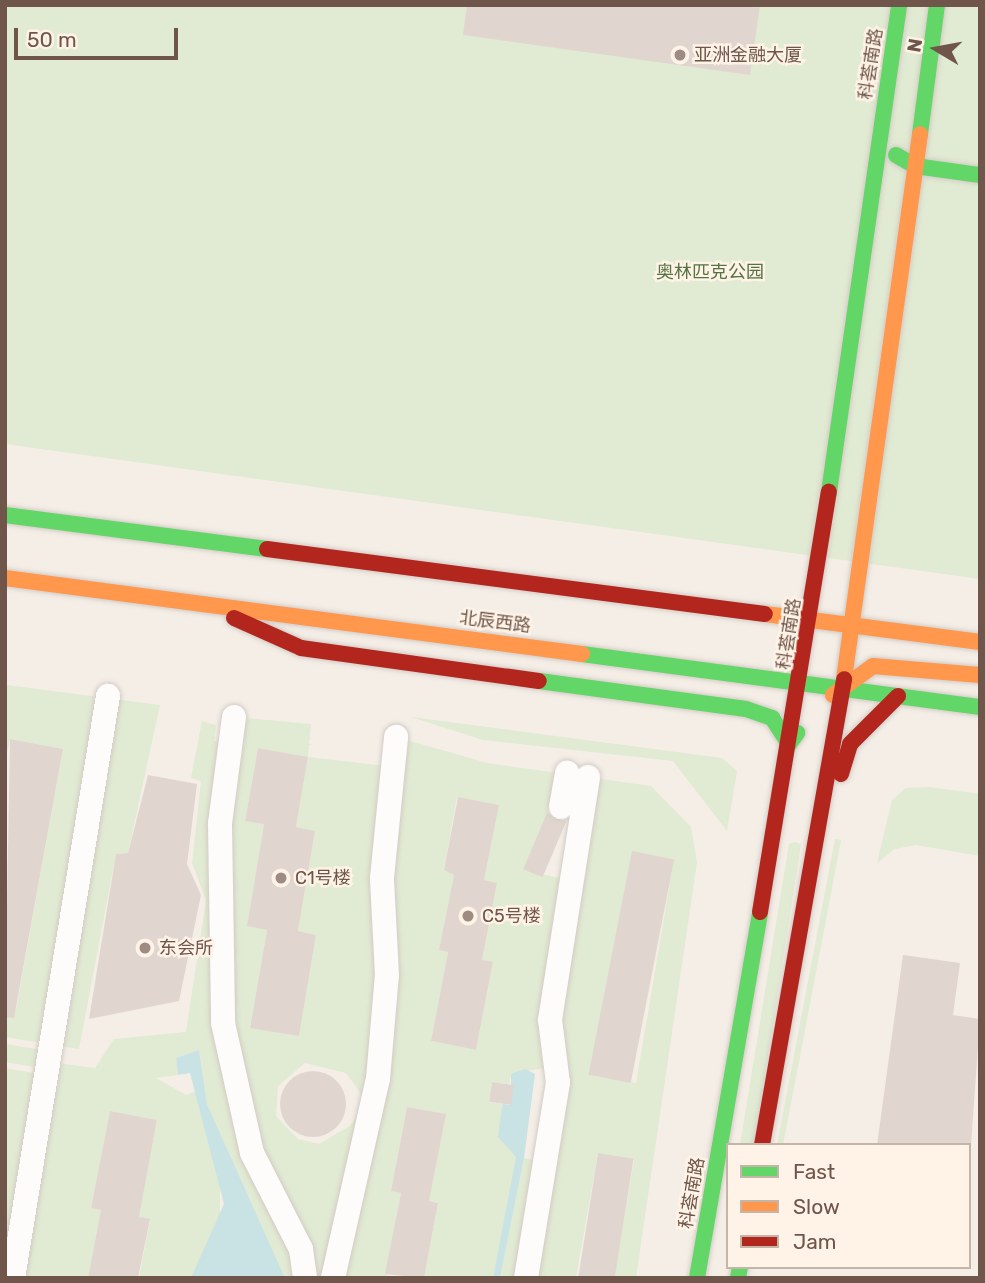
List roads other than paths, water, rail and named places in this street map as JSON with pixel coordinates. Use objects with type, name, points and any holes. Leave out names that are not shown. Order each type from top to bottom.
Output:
[{"type":"street","name":"科荟南路","points":[[697,1278],[811,618],[899,5]]},
{"type":"street","points":[[762,1143],[860,585],[937,5]]},
{"type":"street","points":[[878,145],[915,166],[980,175]]},
{"type":"street","points":[[874,177],[915,166]]},
{"type":"street","points":[[5,515],[980,642]]},
{"type":"street","name":"北辰西路","points":[[5,578],[980,707]]},
{"type":"street","points":[[720,671],[783,668],[825,653],[860,585]]},
{"type":"street","points":[[202,603],[301,648],[763,712],[789,744],[814,713],[854,675],[873,666],[980,675]]},
{"type":"street","points":[[13,1278],[108,696]]},
{"type":"street","points":[[779,1046],[800,990],[844,760],[866,723],[898,696]]},
{"type":"street","points":[[234,717],[220,824],[223,1023],[252,1153],[301,1249],[305,1278]]},
{"type":"street","points":[[333,1278],[378,1079],[387,975],[382,878],[396,737]]},
{"type":"street","points":[[526,1278],[558,1083],[550,1020],[578,775],[561,807]]},
{"type":"street","points":[[774,832],[795,824],[816,839]]},
{"type":"water","points":[[199,1050],[207,1104],[285,1278],[191,1278],[224,1204],[190,1073],[178,1075],[176,1058]]},
{"type":"water","points":[[525,1069],[535,1074],[524,1158],[500,1278],[493,1278],[516,1157],[498,1137],[501,1114],[503,1104],[511,1105],[511,1074]]},
{"type":"place","name":"亚洲金融大厦","points":[[680,55]]},
{"type":"place","name":"C1号楼","points":[[281,878]]},
{"type":"place","name":"C5号楼","points":[[468,916]]},
{"type":"place","name":"东会所","points":[[145,948]]},
{"type":"park label","name":"奥林匹克公园","points":[[710,272]]}]
